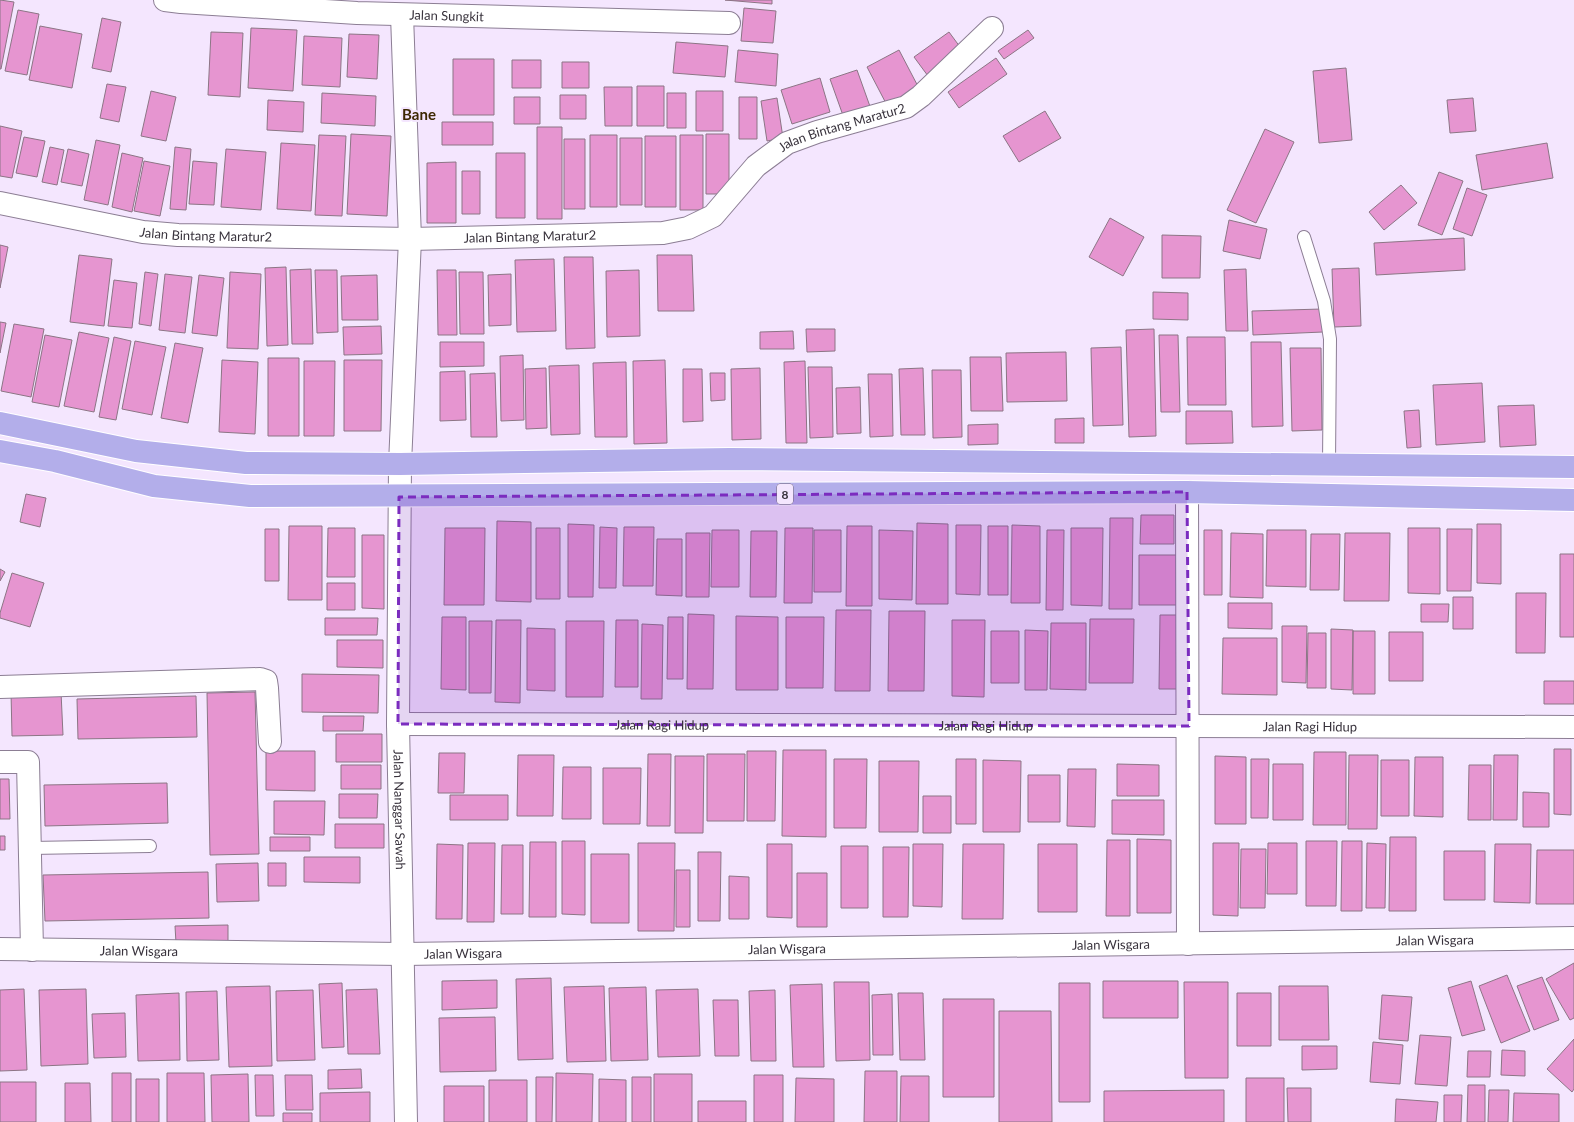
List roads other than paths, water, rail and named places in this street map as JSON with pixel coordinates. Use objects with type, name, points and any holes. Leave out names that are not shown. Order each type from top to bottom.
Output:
[{"type":"highway","points":[[0,424],[136,451],[246,462],[400,464],[730,459],[1574,467]]},
{"type":"highway","name":"8","points":[[0,451],[55,461],[154,486],[250,496],[399,497],[1187,492],[1574,500]]},
{"type":"street","name":"Jalan Sungkit","points":[[165,0],[357,13],[729,23]]},
{"type":"street","name":"Jalan Nanggar Sawah","points":[[402,14],[410,239],[399,497],[398,724],[406,1122]]},
{"type":"street","name":"Jalan Bintang Maratur2","points":[[0,202],[144,232],[178,235],[410,239],[663,233],[688,228],[713,216],[756,166],[787,143],[817,132],[906,107],[921,96],[992,28]]},
{"type":"street","points":[[1187,492],[1189,726],[1188,944]]},
{"type":"street","points":[[0,687],[260,679],[266,682],[267,688],[270,742]]},
{"type":"street","name":"Jalan Ragi Hidup","points":[[398,724],[1574,727]]},
{"type":"street","points":[[0,762],[28,762],[32,950]]},
{"type":"street","name":"Jalan Wisgara","points":[[0,949],[403,954],[1574,938]]},
{"type":"lane","points":[[1304,237],[1324,301],[1330,339],[1329,465]]},
{"type":"lane","points":[[30,848],[150,846]]},
{"type":"district","name":"Bane","points":[[419,114]]}]
